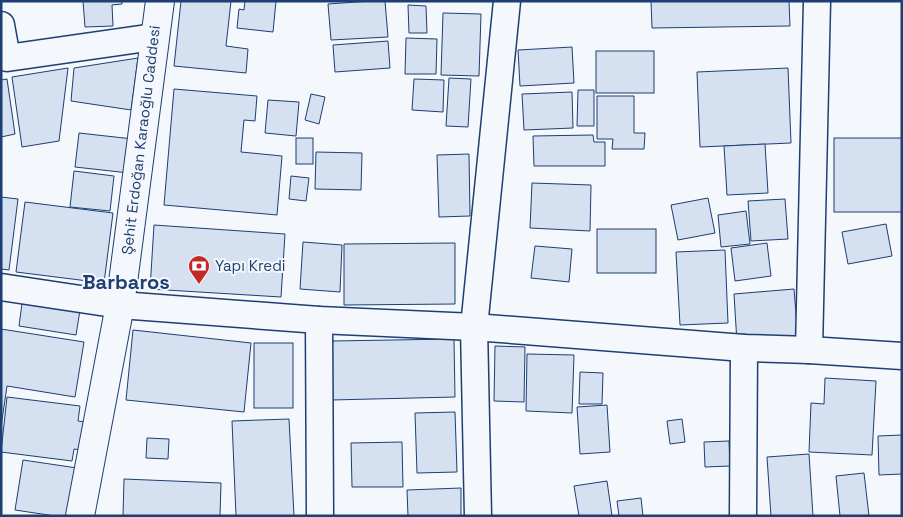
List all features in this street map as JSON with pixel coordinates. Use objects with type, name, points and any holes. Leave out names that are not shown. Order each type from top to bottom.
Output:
[{"type":"main road","name":"Şehit Erdoğan Karaoğlu Caddesi","points":[[80,516],[120,305],[160,1]]},
{"type":"street","points":[[478,516],[474,327],[507,1]]},
{"type":"street","points":[[809,350],[817,1]]},
{"type":"street","points":[[1,25],[4,58],[154,37]]},
{"type":"street","points":[[1,287],[120,305],[319,320],[474,327],[744,348],[902,356]]},
{"type":"street","points":[[319,320],[320,516]]},
{"type":"street","points":[[743,516],[744,348]]},
{"type":"building","points":[[83,1],[122,1],[122,4],[112,5],[113,26],[85,27]]},
{"type":"building","points":[[181,1],[231,1],[226,46],[248,49],[246,73],[174,66]]},
{"type":"building","points":[[245,1],[276,1],[273,32],[237,28],[239,9],[244,10]]},
{"type":"building","points":[[385,1],[388,37],[331,40],[328,4]]},
{"type":"building","points":[[651,1],[789,1],[790,26],[652,28]]},
{"type":"building","points":[[408,5],[426,6],[427,33],[409,33]]},
{"type":"building","points":[[443,13],[481,14],[479,76],[441,75]]},
{"type":"building","points":[[406,38],[437,39],[436,74],[405,74]]},
{"type":"building","points":[[388,41],[390,68],[335,72],[333,45]]},
{"type":"building","points":[[572,47],[574,83],[520,86],[518,50]]},
{"type":"building","points":[[596,51],[654,51],[654,93],[596,93]]},
{"type":"building","points":[[138,58],[131,110],[71,101],[74,68]]},
{"type":"building","points":[[68,68],[59,141],[22,147],[12,77]]},
{"type":"building","points":[[788,68],[791,143],[700,147],[697,72]]},
{"type":"building","points":[[449,78],[471,79],[468,127],[446,126]]},
{"type":"building","points":[[7,79],[15,134],[1,137],[1,80]]},
{"type":"building","points":[[414,79],[444,80],[443,112],[412,110]]},
{"type":"building","points":[[174,89],[257,96],[255,121],[244,120],[241,152],[282,156],[277,215],[164,205]]},
{"type":"building","points":[[578,90],[594,90],[594,126],[577,126]]},
{"type":"building","points":[[572,92],[573,128],[524,130],[522,94]]},
{"type":"building","points":[[311,94],[325,97],[319,124],[305,120]]},
{"type":"building","points":[[597,96],[634,96],[634,133],[645,133],[644,149],[612,149],[613,139],[597,139]]},
{"type":"building","points":[[268,100],[299,102],[296,136],[265,133]]},
{"type":"building","points":[[79,133],[133,139],[129,173],[75,167]]},
{"type":"building","points":[[593,135],[594,142],[605,142],[605,166],[534,166],[533,136]]},
{"type":"building","points":[[296,138],[313,138],[313,164],[296,164]]},
{"type":"building","points":[[834,138],[902,138],[902,212],[834,212]]},
{"type":"building","points":[[765,144],[768,193],[727,195],[724,146]]},
{"type":"building","points":[[316,152],[362,153],[361,190],[315,189]]},
{"type":"building","points":[[469,154],[470,216],[439,217],[437,155]]},
{"type":"building","points":[[74,171],[114,176],[110,211],[70,207]]},
{"type":"building","points":[[291,176],[309,178],[306,201],[289,199]]},
{"type":"building","points":[[532,183],[591,185],[590,231],[530,228]]},
{"type":"building","points":[[1,197],[18,199],[9,270],[1,269]]},
{"type":"building","points":[[708,198],[715,233],[678,240],[671,205]]},
{"type":"building","points":[[785,199],[788,239],[751,241],[748,201]]},
{"type":"building","points":[[25,202],[113,213],[104,283],[16,272]]},
{"type":"building","points":[[746,211],[750,244],[721,247],[718,215]]},
{"type":"building","points":[[886,224],[892,256],[848,264],[842,232]]},
{"type":"building","points":[[154,225],[285,234],[281,297],[150,289]]},
{"type":"building","points":[[597,229],[656,229],[656,273],[597,273]]},
{"type":"building","points":[[303,242],[342,245],[340,292],[300,289]]},
{"type":"building","points":[[455,243],[455,304],[344,305],[344,244]]},
{"type":"building","points":[[767,243],[771,276],[735,281],[731,248]]},
{"type":"building","points":[[535,246],[572,249],[569,282],[531,278]]},
{"type":"building","points":[[725,250],[728,323],[680,325],[676,252]]},
{"type":"building","points":[[794,289],[798,338],[737,343],[734,294]]},
{"type":"building","points":[[23,296],[81,304],[76,335],[19,326]]},
{"type":"building","points":[[1,329],[84,342],[75,397],[7,386],[1,427]]},
{"type":"building","points":[[133,330],[251,343],[244,412],[126,400]]},
{"type":"building","points":[[454,339],[455,397],[331,400],[331,341]]},
{"type":"building","points":[[254,343],[293,343],[293,408],[254,408]]},
{"type":"building","points":[[495,346],[525,347],[524,402],[494,401]]},
{"type":"building","points":[[527,354],[574,355],[572,413],[526,411]]},
{"type":"building","points":[[580,372],[603,373],[602,404],[579,404]]},
{"type":"building","points":[[825,378],[876,381],[872,455],[809,452],[811,403],[824,404]]},
{"type":"building","points":[[7,397],[80,406],[78,421],[85,422],[81,450],[74,449],[72,461],[1,452]]},
{"type":"building","points":[[607,405],[610,452],[580,454],[577,407]]},
{"type":"building","points":[[455,412],[457,472],[417,473],[415,413]]},
{"type":"building","points":[[289,419],[294,516],[236,516],[232,421]]},
{"type":"building","points":[[682,419],[685,442],[670,444],[667,421]]},
{"type":"building","points":[[902,435],[902,474],[879,475],[878,436]]},
{"type":"building","points":[[147,438],[169,439],[168,459],[146,458]]},
{"type":"building","points":[[729,441],[730,466],[705,467],[704,442]]},
{"type":"building","points":[[402,442],[403,487],[352,487],[351,443]]},
{"type":"building","points":[[809,454],[813,516],[771,516],[767,457]]},
{"type":"building","points":[[23,460],[77,468],[70,516],[55,516],[15,510]]},
{"type":"building","points":[[864,473],[869,516],[840,516],[836,476]]},
{"type":"building","points":[[124,479],[221,483],[220,516],[123,516]]},
{"type":"building","points":[[607,481],[612,516],[579,516],[574,486]]},
{"type":"building","points":[[461,488],[461,516],[408,516],[407,490]]},
{"type":"building","points":[[641,498],[643,516],[619,516],[617,501]]},
{"type":"place","name":"Yapı Kredi","points":[[199,285]]},
{"type":"district","name":"Barbaros","points":[[126,282]]}]
